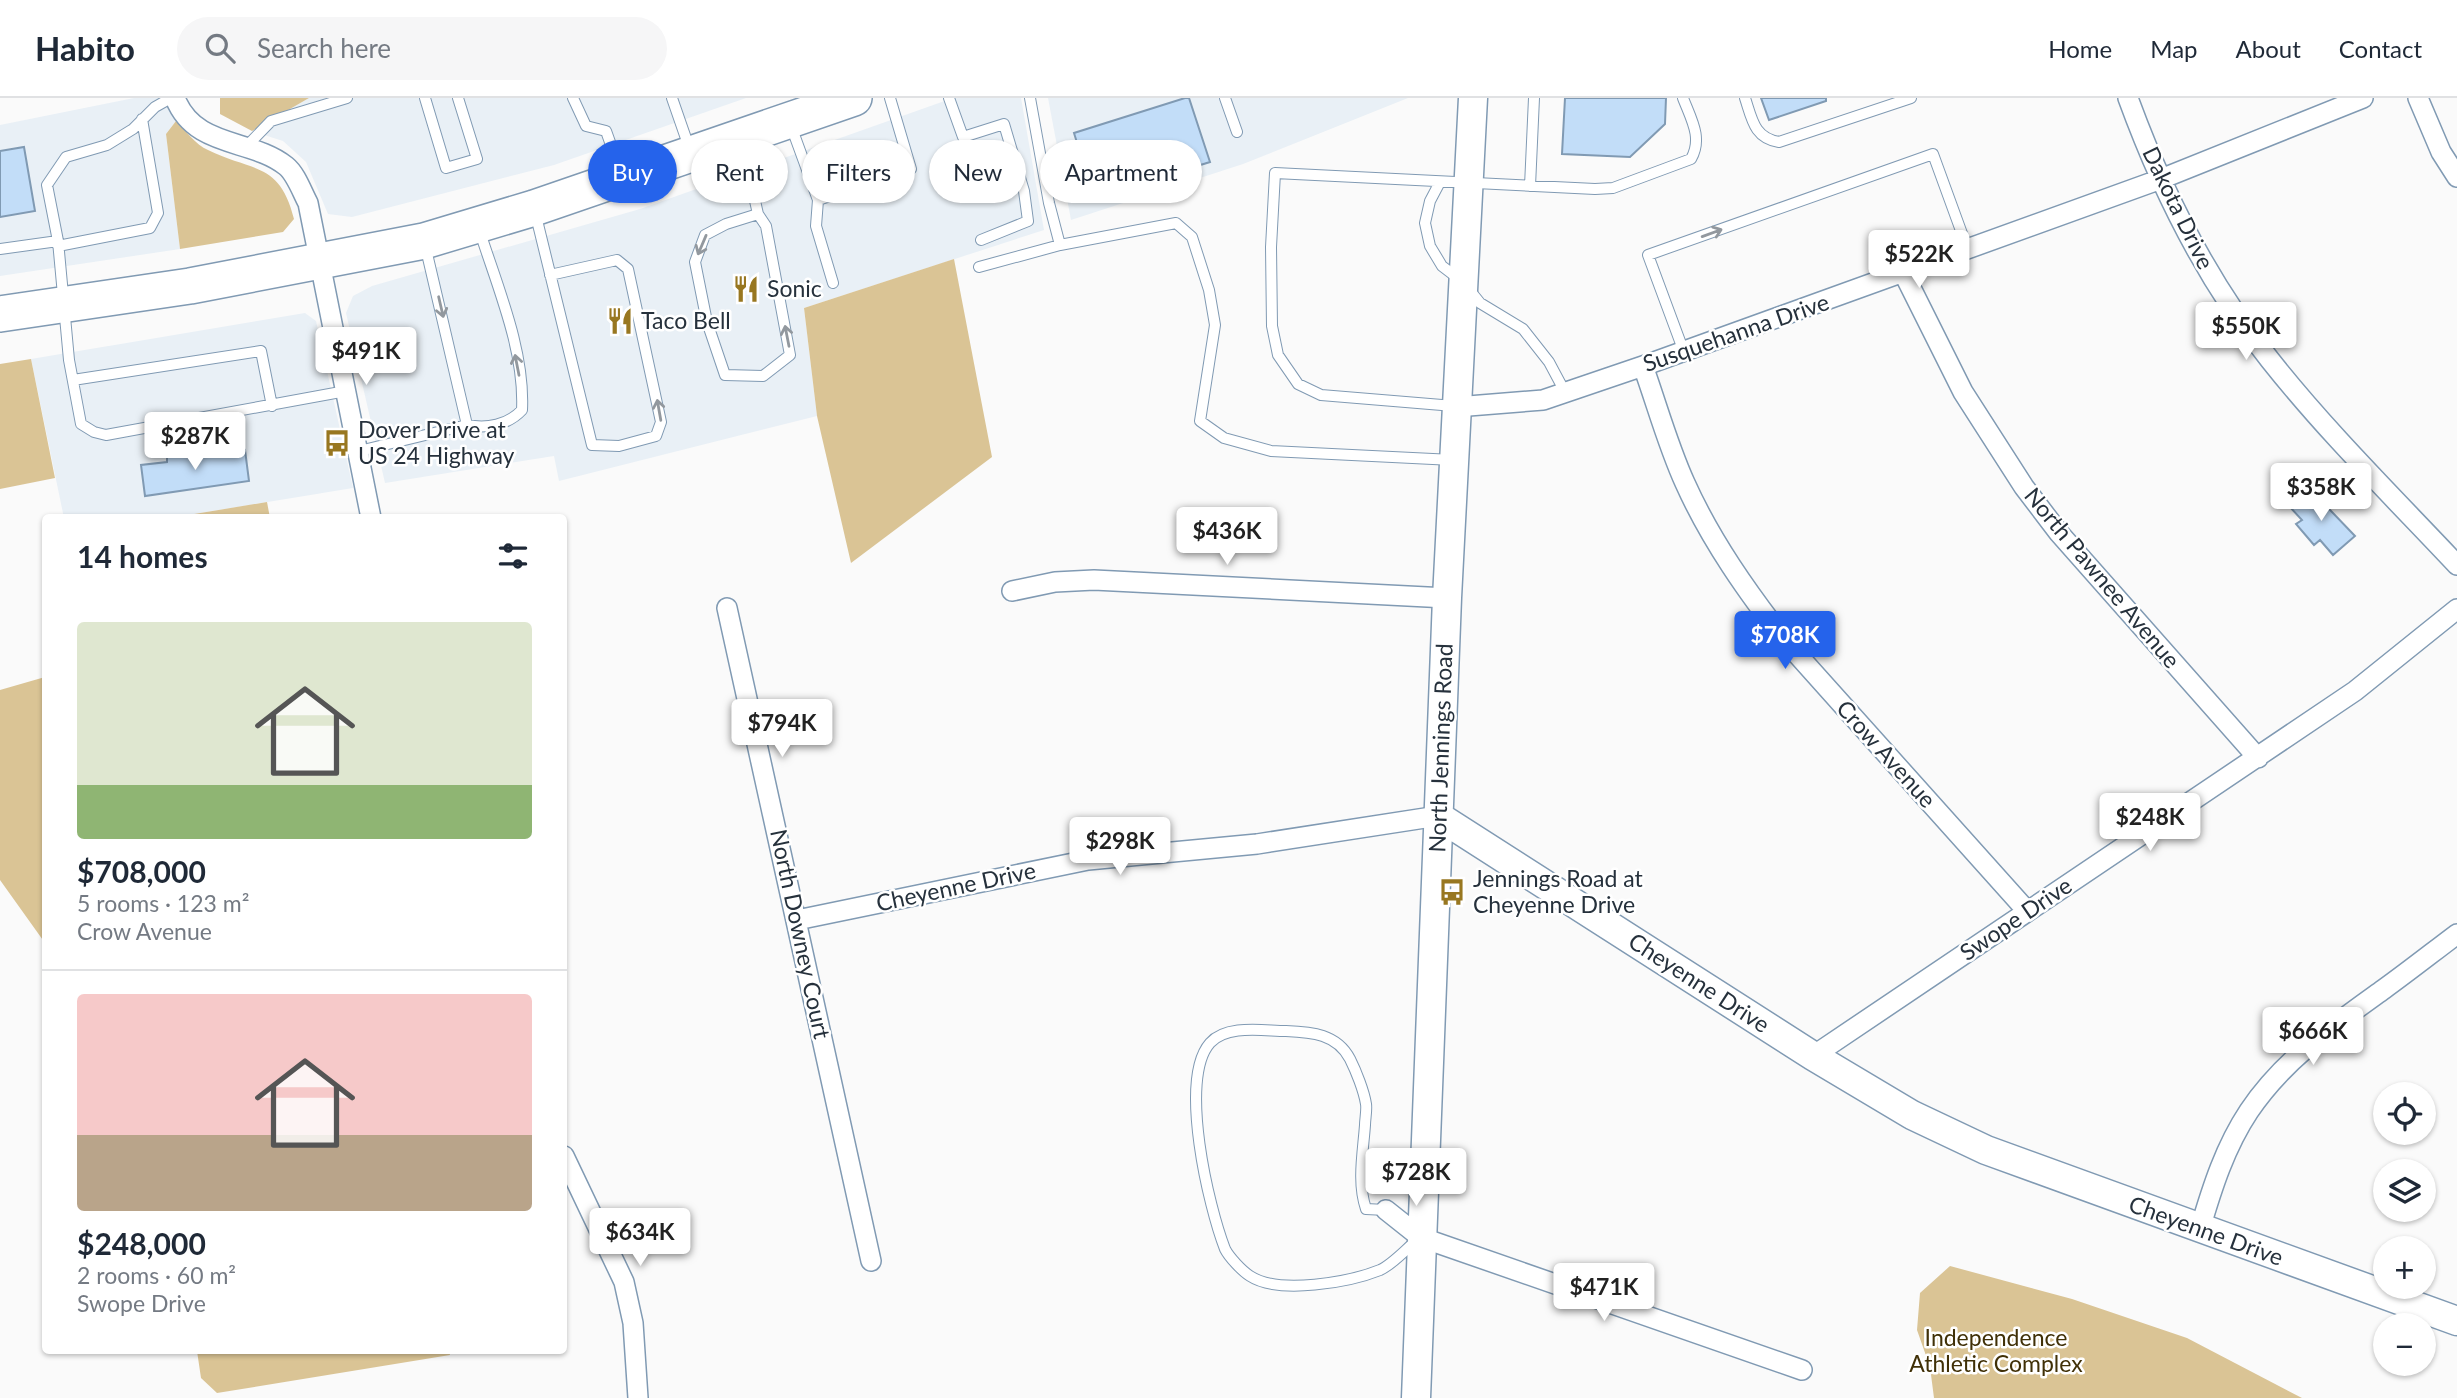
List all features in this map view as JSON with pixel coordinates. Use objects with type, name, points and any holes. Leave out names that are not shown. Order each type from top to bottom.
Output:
[{"type":"highway","points":[[731,140],[855,98]]},
{"type":"highway","points":[[677,158],[691,153]]},
{"type":"highway","points":[[0,314],[190,286],[424,241],[588,189]]},
{"type":"street","points":[[173,98],[179,109],[198,129],[220,141],[275,158],[289,168],[308,203],[370,514]]},
{"type":"street","name":"North Jennings Road","points":[[1416,1398],[1420,1237],[1447,598],[1473,98]]},
{"type":"street","name":"Dakota Drive","points":[[2128,98],[2161,179],[2212,277],[2268,358],[2316,416],[2457,565]]},
{"type":"street","name":"Susquehanna Drive","points":[[1456,407],[1543,400],[1643,366],[2161,179],[2363,98]]},
{"type":"street","points":[[2418,98],[2441,152],[2457,177]]},
{"type":"street","name":"North Pawnee Avenue","points":[[1904,274],[1963,392],[2024,487],[2059,533],[2258,758]]},
{"type":"street","name":"Crow Avenue","points":[[1643,366],[1685,483],[1713,537],[1753,599],[1787,643],[2027,912]]},
{"type":"street","points":[[1012,591],[1055,582],[1094,580],[1447,598]]},
{"type":"street","name":"North Downey Court","points":[[727,608],[871,1261]]},
{"type":"street","name":"Swope Drive","points":[[1813,1056],[2355,691],[2457,609]]},
{"type":"street","name":"Cheyenne Drive","points":[[797,920],[1088,860],[1257,844],[1438,816],[1813,1056],[1912,1115],[1986,1150],[2457,1321]]},
{"type":"street","points":[[2200,1229],[2224,1158],[2249,1111],[2271,1082],[2297,1055],[2335,1023],[2457,934]]},
{"type":"street","points":[[567,1162],[624,1282],[633,1323],[638,1398]]},
{"type":"street","points":[[1386,1210],[1420,1237],[1802,1370]]},
{"type":"lane","points":[[173,98],[107,145],[66,157],[47,185],[58,243],[63,305],[81,424],[106,435],[346,391]]},
{"type":"lane","points":[[245,149],[271,121],[347,98]]},
{"type":"lane","points":[[425,98],[446,168],[477,159],[457,98]]},
{"type":"lane","points":[[573,98],[586,125],[606,131],[609,140]]},
{"type":"lane","points":[[672,98],[691,153]]},
{"type":"lane","points":[[890,98],[902,140]]},
{"type":"lane","points":[[949,98],[963,137],[1004,124],[1024,191],[1028,221],[981,240]]},
{"type":"lane","points":[[1030,98],[1049,204],[1060,245]]},
{"type":"lane","points":[[1225,98],[1237,132]]},
{"type":"lane","points":[[1530,186],[1534,98]]},
{"type":"lane","points":[[1456,407],[1321,395],[1298,384],[1278,355],[1272,326],[1271,247],[1275,173],[1612,188],[1691,159],[1697,148],[1697,135],[1683,98]]},
{"type":"lane","points":[[1745,98],[1759,134],[1767,140],[1779,142],[1911,98]]},
{"type":"lane","points":[[0,249],[150,228],[159,213],[142,120]]},
{"type":"lane","points":[[789,120],[802,156]]},
{"type":"lane","points":[[740,137],[758,214],[766,226],[790,355],[763,376],[725,375],[707,322],[695,262],[705,234],[758,214]]},
{"type":"lane","points":[[1684,352],[1648,256],[1933,154],[1968,250]]},
{"type":"lane","points":[[1440,182],[1430,201],[1425,223],[1430,246],[1442,266],[1463,282],[1480,303],[1523,329],[1549,362],[1566,392]]},
{"type":"lane","points":[[818,203],[816,226],[832,283]]},
{"type":"lane","points":[[534,208],[550,275],[592,445],[619,446],[656,436],[661,422],[628,269],[617,260],[550,275]]},
{"type":"lane","points":[[979,267],[1060,245],[1176,223],[1192,237],[1209,290],[1215,325],[1199,421],[1224,438],[1271,451],[1454,460]]},
{"type":"lane","points":[[359,451],[467,425],[482,428],[512,421],[522,410],[523,402],[511,332],[478,225]]},
{"type":"lane","points":[[424,241],[441,304],[467,425]]},
{"type":"lane","points":[[73,380],[261,351],[272,406]]},
{"type":"lane","points":[[1386,1210],[1366,1209],[1360,1191],[1366,1104],[1350,1058],[1334,1040],[1323,1034],[1305,1032],[1242,1031],[1219,1036],[1210,1042],[1200,1061],[1197,1137],[1226,1252],[1251,1277],[1271,1283],[1296,1285],[1354,1277],[1382,1269],[1420,1237]]},
{"type":"shaded area","points":[[134,98],[167,98],[176,121],[166,134],[180,249],[0,276],[0,125]]},
{"type":"shaded area","points":[[309,98],[746,98],[626,140],[588,140],[588,153],[554,165],[352,217],[328,214],[306,162],[283,141],[252,131]]},
{"type":"shaded area","points":[[953,98],[1021,98],[1044,230],[804,308],[817,416],[559,481],[554,456],[385,483],[346,313],[353,296],[372,286],[657,203],[677,203],[677,196],[691,191],[691,203],[788,203],[788,157],[802,152],[802,203],[915,203],[915,140],[835,140]]},
{"type":"shaded area","points":[[1048,98],[1408,98],[1243,164],[1202,177],[1202,140],[1056,140]]},
{"type":"shaded area","points":[[1068,203],[1123,203],[1071,220]]},
{"type":"shaded area","points":[[305,313],[316,321],[353,488],[194,514],[63,514],[31,359]]},
{"type":"green space","points":[[220,98],[309,98],[252,131],[220,114]]},
{"type":"green space","points":[[176,121],[204,148],[263,171],[273,178],[281,187],[294,219],[283,232],[180,249],[166,134]]},
{"type":"green space","points":[[954,259],[992,457],[851,563],[817,416],[804,308]]},
{"type":"green space","points":[[31,359],[55,478],[0,489],[0,364]]},
{"type":"green space","points":[[267,502],[269,514],[194,514]]},
{"type":"green space","points":[[42,678],[42,939],[0,880],[0,690]]},
{"type":"green space","name":"Independence Athletic Complex","points":[[1950,1266],[2072,1299],[2187,1338],[2302,1398],[1934,1398],[1930,1367],[1917,1330],[1920,1293]]},
{"type":"green space","points":[[197,1354],[450,1355],[217,1393],[201,1378]]},
{"type":"building","points":[[1189,98],[1210,162],[1202,164],[1202,140],[1076,140],[1074,133]]},
{"type":"building","points":[[1565,98],[1666,98],[1665,124],[1630,157],[1562,154]]},
{"type":"building","points":[[1761,98],[1826,98],[1826,101],[1769,120]]},
{"type":"building","points":[[24,147],[35,211],[0,217],[0,151]]},
{"type":"building","points":[[212,450],[213,455],[245,450],[249,481],[145,496],[141,465],[167,462],[167,456]]},
{"type":"building","points":[[2309,488],[2355,536],[2333,555],[2320,540],[2314,545],[2296,524],[2302,520],[2289,506]]},
{"type":"place","name":"Sonic","points":[[746,289]]},
{"type":"place","name":"Taco Bell","points":[[620,321]]},
{"type":"place","name":"Dover Drive at US 24 Highway","points":[[337,443]]},
{"type":"place","name":"Jennings Road at Cheyenne Drive","points":[[1452,892]]}]
